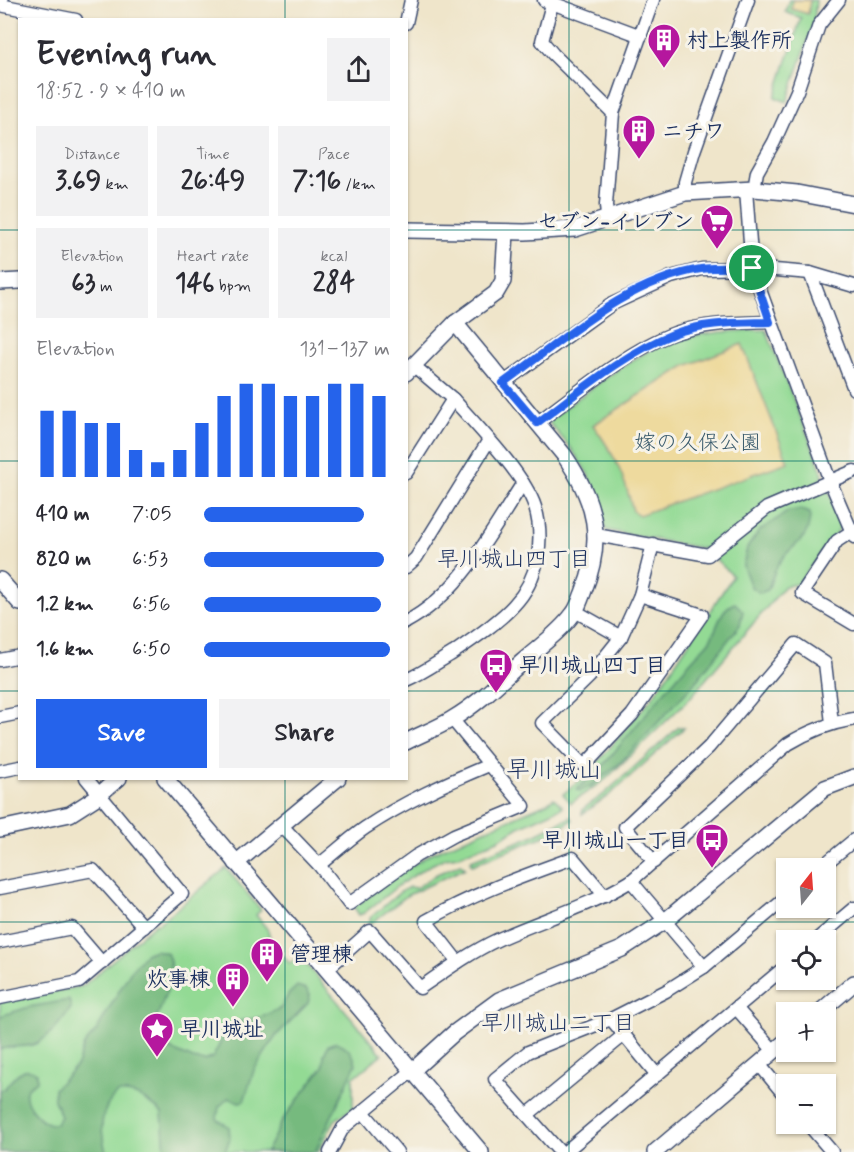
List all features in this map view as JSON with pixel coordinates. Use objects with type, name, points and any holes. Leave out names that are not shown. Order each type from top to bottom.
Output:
[{"type":"street","points":[[407,18],[411,0]]},
{"type":"street","points":[[607,217],[613,113],[653,0]]},
{"type":"street","points":[[685,193],[685,182],[694,151],[748,0]]},
{"type":"street","points":[[839,0],[819,25],[797,91],[750,190],[752,268],[830,481],[853,533],[837,541],[802,593],[854,624]]},
{"type":"street","points":[[0,2],[68,18]]},
{"type":"street","points":[[613,113],[542,41],[548,2],[641,36]]},
{"type":"street","points":[[408,230],[506,232],[575,229],[685,193],[750,190],[797,193],[854,204]]},
{"type":"street","points":[[408,680],[471,641],[515,605],[532,577],[539,551],[539,529],[535,506],[523,483],[453,399],[410,369],[455,323],[496,292],[503,281],[506,232]]},
{"type":"street","points":[[503,383],[612,304],[671,277],[702,269],[752,268],[810,273],[854,286]]},
{"type":"street","points":[[810,273],[854,389]]},
{"type":"street","points":[[0,282],[18,280]]},
{"type":"street","points":[[537,423],[633,354],[675,333],[718,323],[770,322]]},
{"type":"street","points":[[408,740],[452,719],[480,699],[563,627],[575,612],[591,574],[596,534],[589,500],[579,478],[564,455],[455,323]]},
{"type":"street","points":[[408,470],[453,399]]},
{"type":"street","points":[[408,565],[416,558],[489,440]]},
{"type":"street","points":[[596,534],[708,555],[767,508],[854,471]]},
{"type":"street","points":[[408,621],[422,613],[451,589],[523,483]]},
{"type":"street","points":[[640,595],[702,615],[632,716],[584,766],[542,723],[589,677],[621,637],[640,595],[653,544]]},
{"type":"street","points":[[0,579],[18,601]]},
{"type":"street","points":[[575,612],[621,637]]},
{"type":"street","points":[[654,861],[625,827],[709,747],[796,644],[825,663],[832,723]]},
{"type":"street","points":[[0,660],[18,656]]},
{"type":"street","points":[[0,717],[18,713]]},
{"type":"street","points":[[281,825],[318,865],[349,904],[416,856],[454,835],[524,806],[452,719]]},
{"type":"street","points":[[326,970],[370,931],[420,988],[458,962],[498,939],[605,896],[631,881],[788,744],[832,723],[854,719]]},
{"type":"street","points":[[318,865],[364,828],[439,786],[489,765]]},
{"type":"street","points":[[0,771],[18,767]]},
{"type":"street","points":[[330,1152],[343,1128],[364,1113],[454,1033],[499,1000],[622,949],[666,921],[825,788],[854,777]]},
{"type":"street","points":[[0,998],[79,982],[182,894],[88,780]]},
{"type":"street","points":[[0,829],[70,814],[117,780]]},
{"type":"street","points":[[167,780],[480,1152]]},
{"type":"street","points":[[236,862],[336,780]]},
{"type":"street","points":[[832,858],[854,840]]},
{"type":"street","points":[[458,962],[426,921],[479,893],[573,858],[605,896]]},
{"type":"street","points":[[0,888],[93,870],[144,927]]},
{"type":"street","points":[[631,881],[704,967]]},
{"type":"street","points":[[776,906],[704,967],[666,991],[611,1019],[528,1052],[495,1079],[562,1152],[776,975]]},
{"type":"street","points":[[828,930],[854,908]]},
{"type":"street","points":[[0,942],[72,928],[102,963]]},
{"type":"street","points":[[832,1002],[854,984]]},
{"type":"street","points":[[655,1152],[774,1052],[737,1009]]},
{"type":"street","points":[[611,1019],[657,1075]]},
{"type":"street","points":[[527,1115],[624,1035]]},
{"type":"street","points":[[759,1064],[776,1085]]},
{"type":"street","points":[[364,1113],[397,1152]]},
{"type":"street","points":[[817,1134],[832,1152]]},
{"type":"green space","points":[[789,0],[816,0],[814,22],[787,102],[775,97],[801,18],[785,12]]},
{"type":"green space","name":"嫁の久保公園","points":[[766,330],[823,474],[821,480],[829,492],[842,525],[798,584],[785,586],[690,698],[606,779],[571,803],[563,794],[587,775],[653,697],[733,576],[705,549],[606,530],[588,474],[571,448],[550,424],[550,419],[622,367],[666,343],[702,334]]},
{"type":"green space","points":[[802,510],[810,513],[807,531],[779,563],[768,590],[760,593],[751,587],[743,566],[747,548],[759,531],[789,511]]},
{"type":"green space","points":[[735,603],[743,611],[740,625],[694,684],[620,763],[594,784],[581,791],[577,790],[600,769],[670,684],[710,640],[724,611]]},
{"type":"green space","points":[[679,727],[684,728],[608,796],[582,814],[583,809],[604,794]]},
{"type":"green space","points":[[554,798],[563,807],[519,827],[498,840],[458,856],[445,858],[427,867],[399,885],[364,913],[359,915],[354,907],[401,872],[432,853]]},
{"type":"green space","points":[[571,817],[573,820],[552,833],[472,865],[470,862],[530,837]]},
{"type":"green space","points":[[461,864],[465,868],[408,895],[370,924],[370,918],[400,892],[409,887],[416,888],[437,874]]},
{"type":"green space","points":[[226,868],[261,910],[256,915],[268,930],[271,942],[290,964],[296,958],[306,964],[382,1054],[353,1078],[353,1108],[335,1120],[318,1152],[0,1152],[0,1002],[83,986],[156,923],[158,924]]},
{"type":"green space","points":[[155,950],[167,953],[171,973],[152,1032],[161,1045],[193,1059],[205,1061],[213,1057],[222,1039],[240,1021],[261,1017],[281,1008],[288,995],[297,986],[306,989],[310,995],[308,1003],[276,1036],[254,1070],[244,1101],[239,1102],[228,1098],[219,1107],[217,1119],[229,1127],[230,1138],[225,1152],[165,1152],[162,1113],[141,1098],[117,1093],[107,1106],[102,1120],[106,1152],[0,1152],[0,1090],[3,1090],[22,1071],[31,1070],[37,1073],[37,1081],[26,1091],[28,1102],[45,1122],[56,1124],[61,1117],[54,1100],[54,1089],[77,1065],[84,1045],[96,1031],[130,972],[145,954]]},
{"type":"green space","points":[[69,1000],[71,1008],[42,1040],[33,1045],[0,1050],[0,1016],[29,1007]]},
{"type":"green space","points":[[336,1042],[349,1050],[356,1064],[315,1152],[266,1152],[284,1118],[323,1067],[328,1045]]},
{"type":"sand","points":[[793,0],[810,0],[808,14],[791,9]]},
{"type":"sand","points":[[742,344],[788,462],[639,515],[633,511],[613,456],[593,425],[685,366]]},
{"type":"place","name":"村上製作所","points":[[664,69]]},
{"type":"place","name":"ニチワ","points":[[639,160]]},
{"type":"place","name":"セブン-イレブン","points":[[717,250]]},
{"type":"place","name":"早川城山四丁目","points":[[496,694]]},
{"type":"place","name":"早川城山一丁目","points":[[712,869]]},
{"type":"place","name":"管理棟","points":[[267,983]]},
{"type":"place","name":"炊事棟","points":[[233,1008]]},
{"type":"place","name":"早川城址","points":[[157,1058]]},
{"type":"district","name":"早川城山四丁目","points":[[514,558]]},
{"type":"district","name":"早川城山","points":[[554,769]]},
{"type":"district","name":"早川城山二丁目","points":[[558,1022]]},
{"type":"route","points":[[752,268],[770,322],[718,323],[675,333],[633,354],[537,423],[503,383],[612,304],[640,290],[671,277],[702,269],[752,268]]}]
